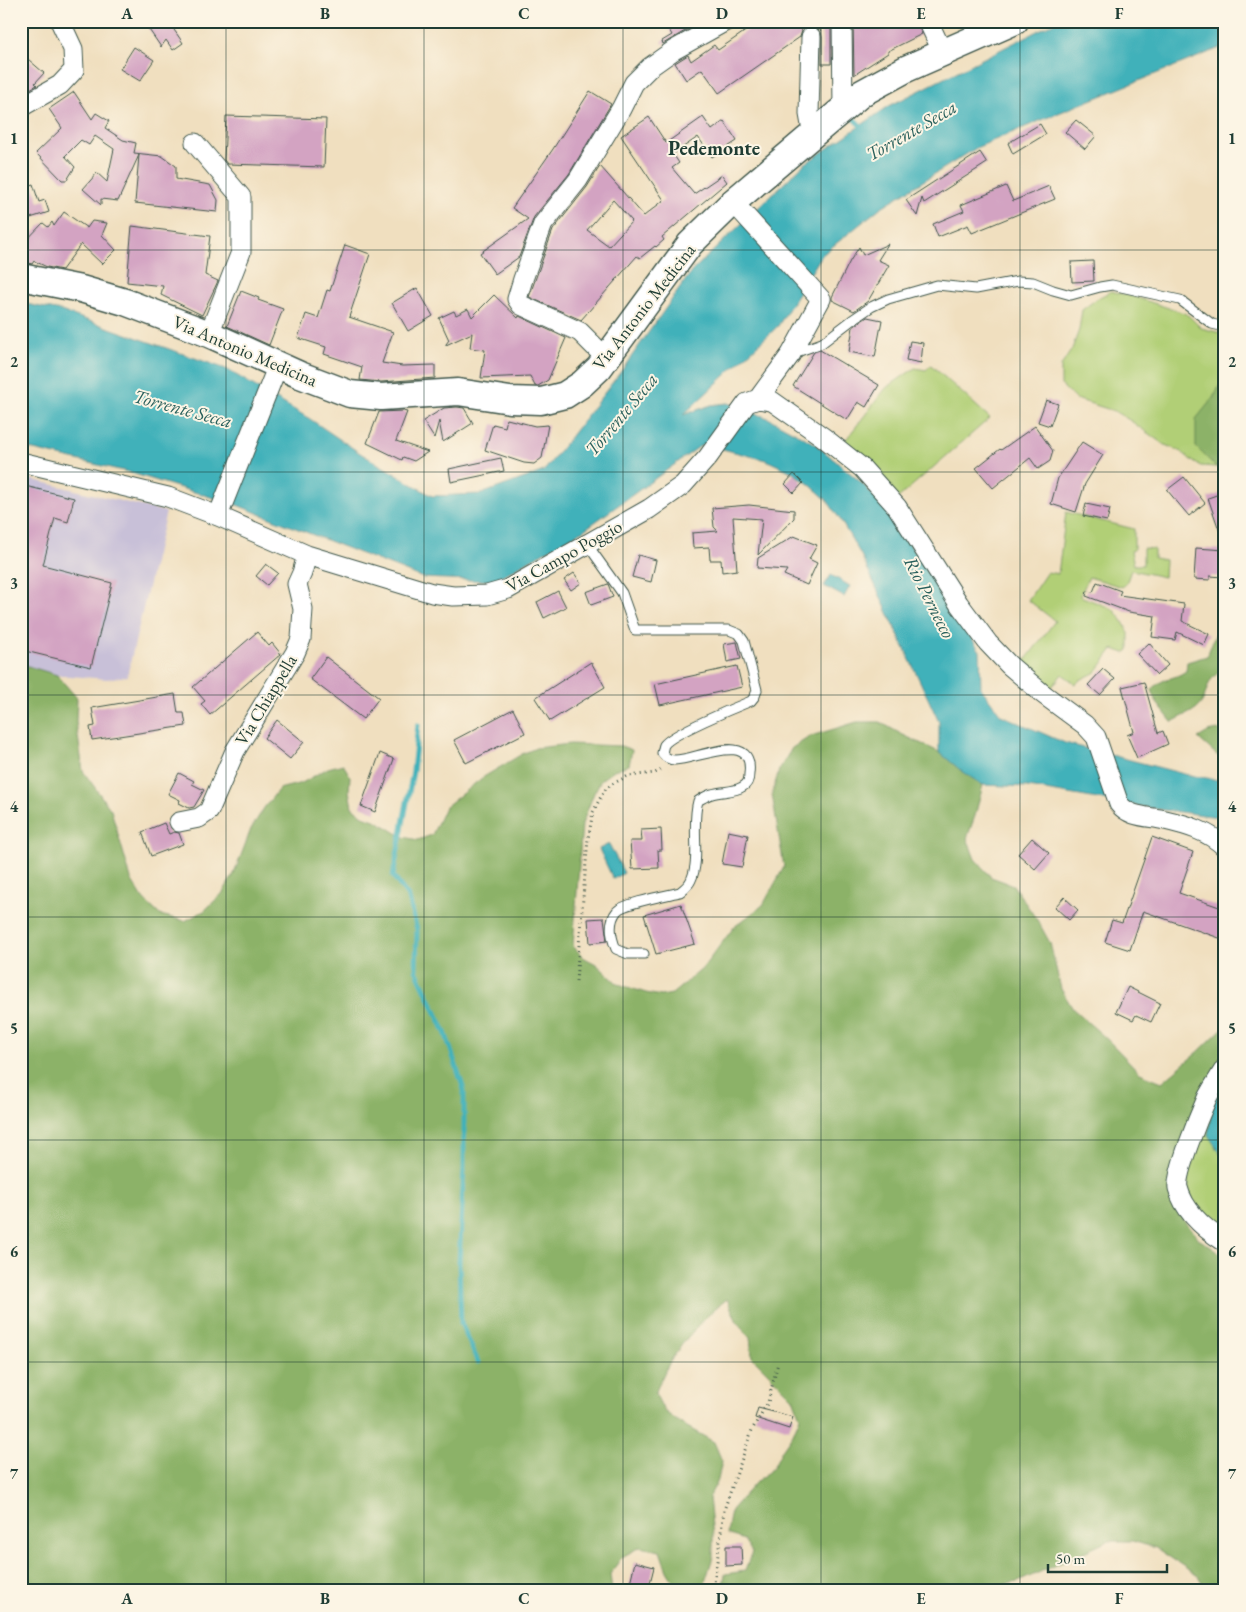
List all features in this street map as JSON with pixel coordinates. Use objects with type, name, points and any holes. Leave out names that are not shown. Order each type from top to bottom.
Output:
[{"type":"main road","name":"Via Antonio Medicina","points":[[21,277],[81,288],[125,302],[209,334],[274,374],[350,394],[382,397],[458,392],[510,400],[541,400],[565,395],[582,384],[599,368],[690,244],[862,93],[906,69],[1015,21]]},
{"type":"street","points":[[21,107],[60,85],[74,70],[73,49],[60,21]]},
{"type":"street","points":[[606,358],[580,332],[522,305],[517,299],[523,280],[543,224],[578,180],[621,109],[634,83],[650,67],[674,50],[726,21]]},
{"type":"street","points":[[842,21],[843,109]]},
{"type":"street","points":[[928,21],[943,53]]},
{"type":"street","points":[[811,37],[809,114],[813,136]]},
{"type":"street","points":[[195,143],[241,197],[241,252],[209,334]]},
{"type":"street","name":"Via Campo Poggio","points":[[21,462],[168,497],[220,512],[307,555],[432,593],[452,596],[487,595],[508,589],[586,543],[649,509],[683,485],[791,354],[821,299],[736,205]]},
{"type":"street","points":[[220,512],[274,374]]},
{"type":"street","points":[[752,401],[772,401],[823,437],[862,468],[897,508],[959,604],[988,643],[1008,665],[1085,725],[1096,737],[1118,804],[1124,810],[1131,814],[1165,819],[1196,828],[1216,839],[1225,847]]},
{"type":"street","name":"Via Chiappella","points":[[179,822],[199,818],[209,811],[235,752],[295,653],[301,639],[303,609],[297,584],[307,555]]},
{"type":"street","points":[[1225,1068],[1204,1105],[1179,1173],[1178,1187],[1185,1205],[1201,1224],[1225,1242]]},
{"type":"lane","points":[[791,354],[822,343],[871,307],[888,299],[937,285],[976,289],[1018,281],[1032,282],[1071,295],[1112,285],[1180,300],[1212,324],[1225,327]]},
{"type":"lane","points":[[586,543],[622,593],[635,630],[730,630],[739,634],[744,641],[757,690],[751,701],[710,719],[673,738],[664,745],[662,752],[665,757],[674,760],[728,749],[738,750],[746,756],[750,767],[749,781],[742,788],[710,794],[698,800],[695,812],[695,867],[691,881],[686,888],[680,892],[625,906],[617,911],[611,925],[611,939],[616,949],[628,954],[644,954]]},
{"type":"path","points":[[576,981],[588,838],[593,812],[604,791],[612,784],[628,776],[655,773],[668,766],[674,760]]},
{"type":"path","points":[[712,1591],[724,1510],[752,1430],[768,1402],[778,1363]]},
{"type":"shaded area","points":[[21,477],[166,512],[127,676],[107,679],[57,675],[21,664]]},
{"type":"green space","points":[[1111,291],[1187,314],[1201,328],[1225,334],[1225,376],[1213,398],[1196,447],[1216,467],[1201,466],[1195,463],[1181,452],[1163,444],[1114,411],[1076,399],[1061,385],[1061,366],[1072,349],[1079,330],[1082,310]]},
{"type":"green space","points":[[931,365],[990,418],[898,498],[844,442],[886,388],[915,368],[926,370]]},
{"type":"green space","points":[[1225,376],[1225,471],[1216,467],[1196,447],[1196,419],[1213,398]]},
{"type":"green space","points":[[1066,512],[1134,529],[1134,550],[1131,551],[1134,565],[1143,565],[1143,548],[1154,549],[1154,558],[1165,560],[1164,577],[1131,570],[1126,584],[1122,587],[1089,577],[1080,596],[1113,609],[1129,633],[1129,650],[1125,653],[1113,649],[1096,672],[1076,684],[1062,674],[1049,691],[1021,666],[1055,621],[1028,600],[1047,572],[1058,574]]},
{"type":"green space","points":[[1219,630],[1225,630],[1225,669],[1218,673],[1209,683],[1204,699],[1197,708],[1172,722],[1157,703],[1152,690],[1164,680],[1186,671],[1187,662],[1207,656]]},
{"type":"green space","points":[[21,664],[57,675],[77,698],[76,722],[83,771],[111,810],[131,879],[143,899],[160,915],[185,921],[204,911],[222,894],[234,874],[251,829],[279,789],[302,783],[328,768],[343,764],[350,776],[349,791],[352,807],[363,816],[377,821],[403,837],[418,840],[432,835],[445,807],[482,778],[522,754],[536,748],[570,744],[621,746],[632,750],[629,765],[614,770],[601,780],[582,824],[573,946],[583,957],[596,964],[618,984],[661,996],[672,994],[702,969],[734,927],[763,905],[784,867],[772,794],[779,770],[792,748],[811,736],[857,722],[880,722],[939,752],[964,773],[983,785],[967,838],[975,859],[991,877],[1013,885],[1039,923],[1050,943],[1061,989],[1073,1009],[1108,1040],[1140,1073],[1162,1082],[1225,1026],[1225,1054],[1171,1178],[1170,1195],[1184,1220],[1200,1240],[1225,1256],[1225,1591],[1208,1591],[1198,1576],[1156,1548],[1132,1541],[1108,1541],[1018,1582],[994,1586],[985,1591],[722,1591],[725,1574],[745,1571],[752,1552],[744,1540],[727,1534],[731,1510],[757,1481],[773,1468],[793,1434],[800,1417],[793,1398],[752,1357],[750,1337],[737,1322],[727,1299],[703,1320],[682,1345],[668,1366],[655,1393],[664,1411],[680,1423],[714,1442],[722,1461],[718,1480],[709,1497],[713,1557],[702,1591],[679,1591],[667,1571],[660,1551],[640,1547],[622,1557],[610,1574],[612,1591],[21,1591]]},
{"type":"green space","points":[[1219,730],[1225,732],[1225,757],[1218,756],[1198,738],[1208,732]]},
{"type":"green space","points":[[1213,1100],[1208,1134],[1225,1160],[1225,1233],[1199,1209],[1190,1193],[1188,1185],[1188,1176]]},
{"type":"water","points":[[1057,21],[1225,21],[1225,46],[978,147],[880,208],[822,255],[778,326],[683,415],[711,405],[728,403],[768,418],[814,443],[862,483],[890,514],[980,651],[981,688],[1001,715],[1065,743],[1188,775],[1225,781],[1225,822],[1219,817],[1156,809],[1028,787],[983,785],[964,773],[939,752],[939,722],[861,555],[841,521],[827,500],[809,484],[790,471],[766,460],[703,444],[584,530],[493,581],[423,578],[237,505],[128,472],[21,447],[21,303],[61,311],[226,369],[310,419],[360,453],[432,496],[481,494],[544,471],[619,374],[692,271],[803,165],[889,106]]},
{"type":"water","points":[[831,575],[850,586],[844,597],[824,586]]},
{"type":"water","points":[[609,844],[624,873],[613,879],[599,849]]},
{"type":"water","points":[[1225,1084],[1225,1160],[1208,1135],[1213,1100]]},
{"type":"building","points":[[143,21],[168,21],[183,43],[173,50],[166,40],[161,47]]},
{"type":"building","points":[[664,21],[702,21],[663,44],[662,41],[672,35]]},
{"type":"building","points":[[760,21],[795,21],[802,31],[800,37],[719,93],[702,69],[686,80],[675,63],[688,55],[691,61],[714,45],[718,50]]},
{"type":"building","points":[[817,21],[831,21],[831,64],[822,64],[822,37],[821,31],[817,27]]},
{"type":"building","points":[[853,21],[916,21],[922,34],[888,51],[888,53],[854,75]]},
{"type":"building","points":[[134,47],[154,60],[140,81],[120,69]]},
{"type":"building","points":[[21,53],[44,73],[35,83],[37,85],[21,94]]},
{"type":"building","points":[[590,91],[611,104],[569,174],[534,217],[519,257],[495,274],[480,253],[528,219],[512,208]]},
{"type":"building","points":[[74,92],[92,119],[96,113],[109,121],[105,128],[123,140],[136,143],[134,153],[162,156],[176,166],[176,179],[210,185],[218,200],[217,212],[135,203],[139,155],[118,201],[101,199],[101,205],[83,189],[97,173],[107,182],[114,149],[95,136],[89,145],[81,140],[65,156],[75,167],[67,180],[62,180],[36,153],[62,128],[49,109]]},
{"type":"building","points":[[226,116],[326,119],[324,167],[227,164],[224,160]]},
{"type":"building","points":[[649,117],[666,143],[703,117],[712,130],[724,121],[737,141],[712,157],[698,137],[673,154],[679,163],[672,168],[694,194],[722,175],[727,182],[662,237],[664,240],[656,247],[640,258],[637,256],[581,320],[529,297],[553,230],[587,187],[600,166],[644,216],[664,200],[621,136]],"holes":[[[613,200],[632,221],[609,246],[587,230]]]},
{"type":"building","points":[[1076,120],[1096,136],[1085,149],[1065,132]]},
{"type":"building","points":[[1040,124],[1046,134],[1013,154],[1008,143]]},
{"type":"building","points":[[980,152],[987,163],[924,203],[922,198],[917,216],[906,200]]},
{"type":"building","points":[[33,184],[39,202],[45,200],[49,212],[21,221],[21,188]]},
{"type":"building","points":[[1006,186],[1013,201],[1049,186],[1055,199],[972,233],[968,225],[938,237],[933,224],[964,211],[961,205]]},
{"type":"building","points":[[64,212],[87,228],[92,221],[107,223],[102,235],[116,250],[102,264],[81,244],[62,270],[47,267],[34,261],[32,264],[21,259],[21,246],[43,223],[48,227],[52,222],[54,226]]},
{"type":"building","points":[[132,226],[210,236],[205,275],[218,281],[202,315],[161,295],[163,286],[127,282]]},
{"type":"building","points":[[888,244],[878,260],[889,265],[868,301],[854,311],[832,300],[850,261],[859,247],[863,255]]},
{"type":"building","points":[[345,245],[370,254],[349,317],[393,332],[382,363],[402,366],[435,365],[435,378],[381,382],[360,380],[362,367],[324,354],[326,347],[298,338],[306,314],[318,318],[327,290],[330,291]]},
{"type":"building","points":[[1093,261],[1094,281],[1072,282],[1071,262]]},
{"type":"building","points":[[417,288],[433,316],[408,331],[392,303]]},
{"type":"building","points":[[241,291],[259,298],[258,300],[283,309],[269,345],[227,326]]},
{"type":"building","points":[[494,295],[518,318],[519,316],[566,338],[548,380],[538,386],[535,386],[530,376],[481,378],[485,350],[470,348],[472,333],[446,345],[449,340],[439,318],[454,311],[456,315],[468,309],[472,317]]},
{"type":"building","points":[[867,317],[882,320],[875,357],[849,352],[853,327]]},
{"type":"building","points":[[910,341],[923,343],[921,363],[906,360]]},
{"type":"building","points":[[820,350],[879,385],[866,407],[858,402],[847,420],[793,386],[814,352]]},
{"type":"building","points":[[1046,400],[1058,404],[1050,426],[1038,422]]},
{"type":"building","points":[[444,408],[464,408],[473,423],[443,442],[439,421],[434,438],[423,421]]},
{"type":"building","points":[[379,412],[407,412],[396,441],[428,452],[414,461],[403,457],[402,460],[367,443]]},
{"type":"building","points":[[507,419],[535,426],[548,425],[542,458],[534,464],[524,463],[485,450],[493,424],[505,427]]},
{"type":"building","points":[[1035,426],[1053,451],[1050,461],[1038,469],[1030,458],[993,488],[976,468],[1000,449]]},
{"type":"building","points":[[1082,442],[1103,455],[1085,484],[1076,512],[1051,504],[1058,478]]},
{"type":"building","points":[[501,458],[504,471],[451,482],[449,469]]},
{"type":"building","points":[[794,474],[803,483],[794,493],[785,484]]},
{"type":"building","points":[[1184,477],[1205,503],[1189,516],[1167,490]]},
{"type":"building","points":[[21,485],[74,498],[68,522],[55,518],[43,565],[112,583],[91,667],[21,650]]},
{"type":"building","points":[[1225,492],[1225,540],[1223,541],[1208,498]]},
{"type":"building","points":[[1086,504],[1110,509],[1107,521],[1083,516]]},
{"type":"building","points":[[749,505],[794,510],[794,518],[758,555],[762,519],[733,517],[737,570],[722,572],[721,560],[710,560],[709,547],[693,548],[692,533],[718,531],[714,527],[712,508]]},
{"type":"building","points":[[794,536],[817,545],[809,559],[817,563],[807,585],[784,575],[787,570],[757,568],[758,558]]},
{"type":"building","points":[[1196,548],[1225,550],[1223,577],[1210,576],[1210,580],[1194,579]]},
{"type":"building","points":[[638,555],[656,560],[651,582],[632,577]]},
{"type":"building","points":[[266,564],[278,573],[267,585],[256,576]]},
{"type":"building","points":[[574,573],[581,583],[571,590],[564,580]]},
{"type":"building","points":[[1097,582],[1121,591],[1119,595],[1184,604],[1182,621],[1209,634],[1204,645],[1177,632],[1175,640],[1152,637],[1155,616],[1129,612],[1086,596],[1087,591],[1093,592]]},
{"type":"building","points":[[608,584],[613,597],[591,605],[586,592]]},
{"type":"building","points":[[558,591],[566,607],[544,618],[537,602]]},
{"type":"building","points":[[257,632],[269,646],[272,643],[281,654],[210,715],[201,704],[205,701],[193,687]]},
{"type":"building","points":[[737,642],[741,659],[727,662],[724,644]]},
{"type":"building","points":[[1149,643],[1168,665],[1157,675],[1137,654]]},
{"type":"building","points":[[326,657],[379,698],[363,719],[310,679]]},
{"type":"building","points":[[591,662],[605,687],[550,721],[535,698]]},
{"type":"building","points":[[737,666],[742,687],[660,705],[655,684]]},
{"type":"building","points":[[1103,669],[1115,679],[1100,695],[1088,685]]},
{"type":"building","points":[[1144,682],[1158,733],[1163,731],[1168,744],[1137,758],[1127,735],[1134,732],[1122,687]]},
{"type":"building","points":[[175,694],[178,713],[184,713],[186,726],[92,740],[90,727],[95,726],[92,708]]},
{"type":"building","points":[[513,709],[525,733],[466,763],[454,740]]},
{"type":"building","points":[[277,720],[304,742],[290,759],[264,738]]},
{"type":"building","points":[[380,753],[394,759],[375,812],[361,806]]},
{"type":"building","points":[[179,773],[194,781],[192,784],[204,790],[194,807],[189,808],[179,803],[180,800],[168,794]]},
{"type":"building","points":[[164,823],[169,834],[179,833],[183,844],[151,856],[142,832]]},
{"type":"building","points":[[661,829],[662,850],[658,850],[659,868],[632,869],[630,841],[642,841],[641,830]]},
{"type":"building","points":[[728,831],[748,835],[742,867],[722,864]]},
{"type":"building","points":[[1152,837],[1193,852],[1179,893],[1225,909],[1225,940],[1143,911],[1130,950],[1105,942],[1112,920],[1122,923]]},
{"type":"building","points":[[1032,838],[1049,853],[1035,869],[1018,854]]},
{"type":"building","points":[[1064,897],[1078,910],[1069,920],[1055,907]]},
{"type":"building","points":[[681,904],[695,944],[656,954],[644,915]]},
{"type":"building","points":[[604,918],[607,941],[590,943],[588,919]]},
{"type":"building","points":[[1128,987],[1160,1003],[1151,1022],[1136,1015],[1133,1020],[1116,1012]]},
{"type":"building","points":[[758,1408],[793,1417],[789,1429],[755,1418]]},
{"type":"building","points":[[726,1546],[741,1546],[742,1565],[726,1566]]},
{"type":"building","points":[[635,1562],[654,1567],[648,1591],[628,1591]]},
{"type":"waterway","points":[[853,118],[865,130]]},
{"type":"waterway","points":[[418,725],[413,771],[393,876],[409,898],[417,930],[416,970],[445,1032],[464,1090],[464,1167],[459,1263],[461,1323],[478,1362]]},
{"type":"district","name":"Pedemonte","points":[[714,148]]},
{"type":"water label","name":"Torrente Secca","points":[[911,130]]},
{"type":"water label","name":"Torrente Secca","points":[[183,408]]},
{"type":"water label","name":"Torrente Secca","points":[[621,414]]},
{"type":"water label","name":"Rio Pernecco","points":[[930,597]]}]
